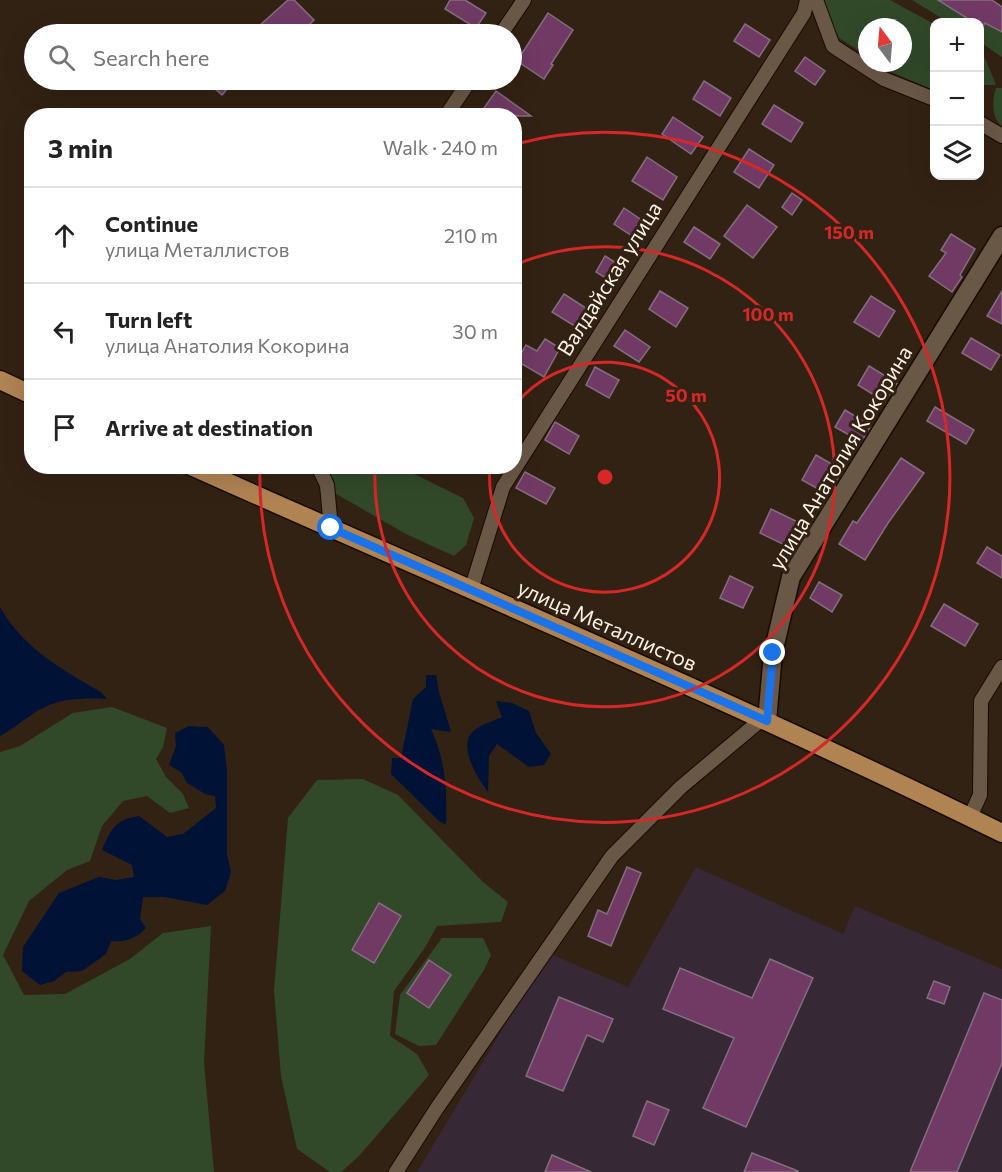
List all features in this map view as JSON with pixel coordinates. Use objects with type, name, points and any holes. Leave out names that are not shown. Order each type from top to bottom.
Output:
[{"type":"main road","points":[[0,380],[24,391]]},
{"type":"main road","name":"улица Металлистов","points":[[208,474],[765,720],[998,828]]},
{"type":"street","points":[[508,24],[524,0]]},
{"type":"street","name":"Валдайская улица","points":[[522,456],[804,13],[807,0]]},
{"type":"street","points":[[816,0],[833,46],[884,79],[930,97]]},
{"type":"street","points":[[451,108],[463,90]]},
{"type":"street","points":[[984,125],[1002,136]]},
{"type":"street","name":"улица Анатолия Кокорина","points":[[765,720],[773,653],[791,577],[1002,236]]},
{"type":"street","points":[[322,474],[327,485],[331,528]]},
{"type":"street","name":"Валдайская улица","points":[[471,590],[503,486],[511,474]]},
{"type":"street","points":[[970,817],[980,795],[981,701],[1002,667]]},
{"type":"street","points":[[396,1172],[437,1108],[612,856],[681,786],[765,720]]},
{"type":"shaded area","points":[[696,867],[843,934],[855,906],[1002,969],[1002,1172],[417,1172],[548,953],[628,987]]},
{"type":"green space","points":[[823,0],[890,0],[930,22],[930,88],[891,72],[912,72],[912,18],[858,18],[858,50],[839,38]]},
{"type":"green space","points":[[912,0],[938,0],[967,18],[941,18]]},
{"type":"green space","points":[[985,23],[1002,32],[1002,57],[984,45]]},
{"type":"green space","points":[[984,58],[986,60],[996,85],[984,85]]},
{"type":"green space","points":[[996,88],[1002,88],[1002,126],[998,123],[993,108]]},
{"type":"green space","points":[[327,474],[414,474],[463,498],[474,518],[466,545],[454,556],[406,534],[331,491]]},
{"type":"green space","points":[[112,707],[167,728],[163,747],[156,759],[166,777],[183,794],[189,808],[170,813],[147,796],[123,801],[102,826],[90,861],[67,870],[29,901],[3,955],[24,995],[65,994],[130,959],[163,933],[211,926],[204,1063],[214,1172],[0,1172],[0,752],[20,746],[73,713]]},
{"type":"green space","points":[[363,779],[398,795],[483,882],[508,902],[501,922],[437,926],[424,949],[394,991],[390,1036],[417,1054],[429,1075],[358,1157],[341,1172],[330,1172],[297,1149],[281,1076],[274,991],[288,818],[317,780]]},
{"type":"green space","points":[[442,938],[483,938],[491,955],[484,970],[436,1045],[419,1046],[395,1034],[400,995]]},
{"type":"water","points":[[0,607],[9,621],[32,646],[58,666],[101,692],[107,699],[74,699],[58,702],[43,708],[0,736]]},
{"type":"water","points":[[426,675],[436,675],[451,732],[431,729],[440,753],[444,776],[446,825],[439,821],[391,774],[392,758],[401,758],[413,699],[426,687]]},
{"type":"water","points":[[496,701],[512,703],[529,711],[536,733],[551,754],[544,765],[529,767],[497,744],[489,756],[488,792],[470,760],[467,743],[470,735],[476,729],[502,717]]},
{"type":"water","points":[[189,726],[208,727],[224,745],[227,771],[227,854],[231,872],[225,891],[207,905],[165,897],[143,897],[140,919],[146,928],[142,932],[125,940],[111,941],[106,954],[82,971],[66,972],[54,981],[40,985],[22,971],[23,947],[59,893],[99,877],[116,880],[134,877],[132,865],[102,850],[115,827],[125,820],[139,816],[167,837],[183,834],[216,808],[215,796],[205,794],[187,783],[181,772],[169,765],[176,746],[175,733]]},
{"type":"building","points":[[288,0],[294,0],[314,20],[310,24],[261,24]]},
{"type":"building","points":[[450,0],[465,0],[486,13],[479,24],[469,24],[445,9]]},
{"type":"building","points":[[938,0],[992,0],[1002,7],[1002,32],[985,23],[984,25],[984,18],[967,18]]},
{"type":"building","points":[[548,13],[573,30],[544,79],[522,64],[522,53]]},
{"type":"building","points":[[745,24],[770,40],[759,57],[734,41]]},
{"type":"building","points":[[805,57],[825,71],[815,85],[795,71]]},
{"type":"building","points":[[704,81],[731,98],[720,116],[693,99]]},
{"type":"building","points":[[216,90],[226,90],[222,95]]},
{"type":"building","points":[[496,91],[520,108],[484,108]]},
{"type":"building","points":[[774,105],[803,123],[791,142],[762,124]]},
{"type":"building","points":[[522,110],[531,116],[522,116]]},
{"type":"building","points":[[673,117],[703,137],[691,154],[662,134]]},
{"type":"building","points":[[749,149],[774,165],[759,188],[734,172]]},
{"type":"building","points":[[647,157],[677,177],[663,200],[632,181]]},
{"type":"building","points":[[792,193],[802,200],[792,215],[782,207]]},
{"type":"building","points":[[747,205],[777,227],[753,258],[724,236]]},
{"type":"building","points":[[624,208],[646,223],[635,238],[614,224]]},
{"type":"building","points":[[694,227],[720,244],[710,259],[684,242]]},
{"type":"building","points":[[951,234],[975,249],[952,292],[929,276],[946,253],[941,250]]},
{"type":"building","points":[[605,256],[621,266],[612,282],[596,272]]},
{"type":"building","points":[[660,291],[688,308],[676,327],[649,309]]},
{"type":"building","points":[[1002,291],[1002,324],[987,316]]},
{"type":"building","points":[[564,294],[592,312],[581,330],[552,312]]},
{"type":"building","points":[[871,296],[895,311],[879,337],[854,322]]},
{"type":"building","points":[[625,330],[650,347],[639,362],[614,346]]},
{"type":"building","points":[[971,338],[1000,355],[991,370],[962,353]]},
{"type":"building","points":[[545,339],[560,348],[544,377],[522,364],[522,352],[526,345],[537,351]]},
{"type":"building","points":[[869,366],[897,383],[885,402],[858,385]]},
{"type":"building","points":[[595,367],[619,380],[609,398],[586,385]]},
{"type":"building","points":[[935,407],[974,430],[966,444],[927,421]]},
{"type":"building","points":[[845,410],[871,426],[861,442],[835,427]]},
{"type":"building","points":[[555,422],[579,436],[569,454],[545,440]]},
{"type":"building","points":[[816,455],[842,470],[829,495],[802,480]]},
{"type":"building","points":[[901,458],[924,473],[865,560],[839,544],[853,521],[857,523]]},
{"type":"building","points":[[525,472],[555,488],[546,504],[516,488]]},
{"type":"building","points":[[771,509],[802,524],[791,548],[760,533]]},
{"type":"building","points":[[987,547],[1002,556],[1002,578],[977,563]]},
{"type":"building","points":[[730,576],[753,587],[743,608],[720,598]]},
{"type":"building","points":[[819,582],[842,595],[832,612],[810,598]]},
{"type":"building","points":[[944,604],[978,624],[965,646],[931,626]]},
{"type":"building","points":[[627,867],[641,873],[611,946],[588,936],[598,910],[607,914]]},
{"type":"building","points":[[379,903],[401,916],[374,963],[352,950]]},
{"type":"building","points":[[770,959],[813,978],[746,1127],[703,1108],[734,1038],[663,1009],[680,968],[752,998]]},
{"type":"building","points":[[429,960],[451,975],[429,1008],[407,993]]},
{"type":"building","points":[[934,981],[950,987],[944,1004],[927,998]]},
{"type":"building","points":[[984,993],[1002,1000],[1002,1063],[957,1172],[910,1172]]},
{"type":"building","points":[[559,997],[613,1019],[603,1042],[587,1035],[563,1091],[526,1076]]},
{"type":"building","points":[[647,1101],[669,1110],[654,1145],[633,1136]]},
{"type":"building","points":[[752,1153],[798,1171],[798,1172],[744,1172]]},
{"type":"building","points":[[552,1155],[591,1172],[545,1172]]},
{"type":"route","points":[[331,528],[767,721],[773,653]]}]
